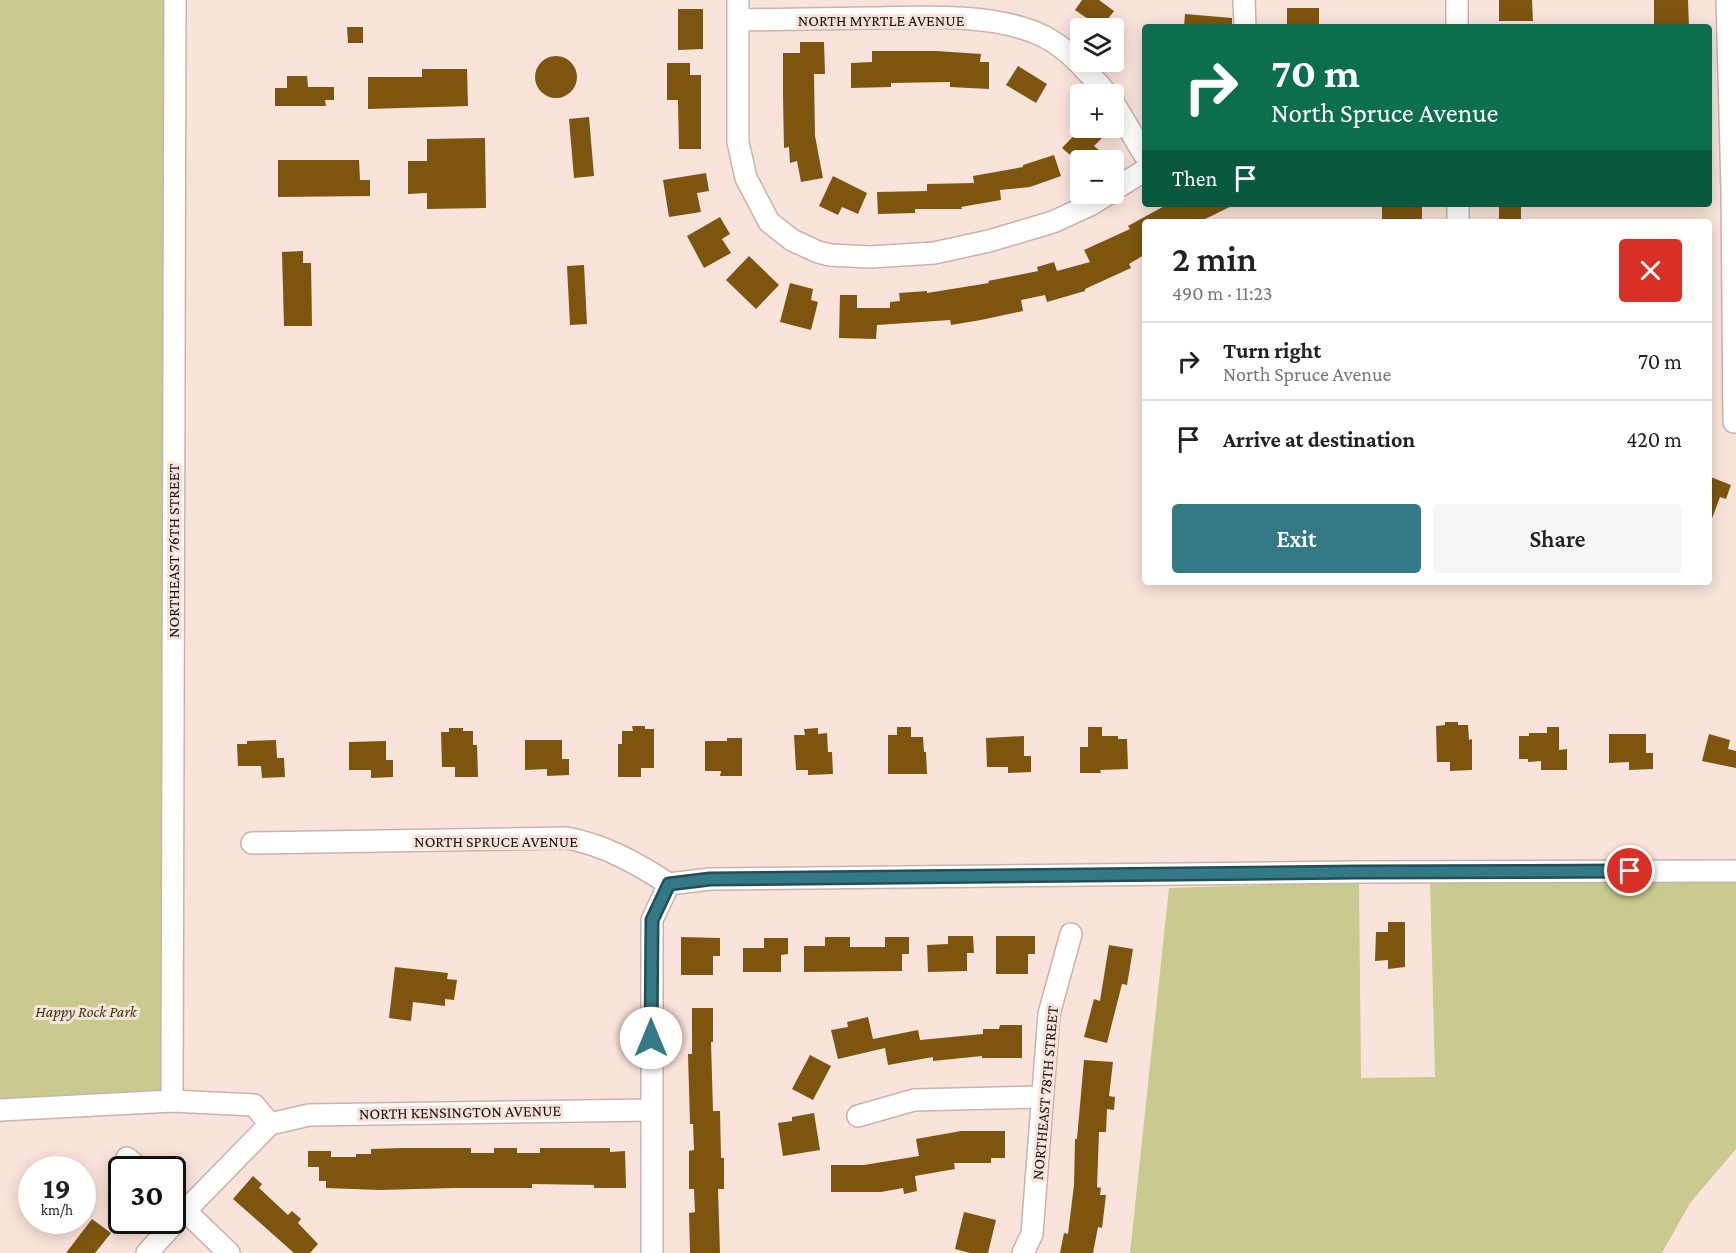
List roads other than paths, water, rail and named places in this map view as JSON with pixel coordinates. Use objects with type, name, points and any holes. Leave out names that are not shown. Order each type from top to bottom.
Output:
[{"type":"street","name":"NORTHEAST 76TH STREET","points":[[172,1101],[175,0]]},
{"type":"street","points":[[1244,0],[1245,24]]},
{"type":"street","points":[[1457,0],[1457,24]]},
{"type":"street","points":[[1727,0],[1734,190],[1734,422]]},
{"type":"street","points":[[738,10],[738,142],[746,178],[769,222],[792,240],[830,255],[870,257],[934,253],[989,241],[1053,222],[1092,204]]},
{"type":"street","name":"NORTH MYRTLE AVENUE","points":[[738,10],[950,16],[1012,26],[1042,36],[1064,49],[1099,84]]},
{"type":"street","points":[[1124,120],[1142,151]]},
{"type":"street","points":[[1124,183],[1142,172]]},
{"type":"street","name":"NORTH SPRUCE AVENUE","points":[[252,843],[567,838],[586,842],[640,865],[669,884]]},
{"type":"street","points":[[652,1253],[652,920],[669,884],[710,879],[1356,872],[1736,871]]},
{"type":"street","name":"NORTHEAST 78TH STREET","points":[[1023,1253],[1032,1234],[1049,1014],[1071,934]]},
{"type":"street","points":[[858,1116],[914,1100],[1042,1097]]},
{"type":"street","points":[[0,1110],[172,1101],[254,1105],[270,1124],[186,1198]]},
{"type":"street","name":"NORTH KENSINGTON AVENUE","points":[[270,1124],[309,1115],[651,1110]]},
{"type":"street","points":[[186,1211],[229,1253]]},
{"type":"street","points":[[147,1253],[159,1234]]},
{"type":"park label","name":"Happy Rock Park","points":[[86,1011]]}]
